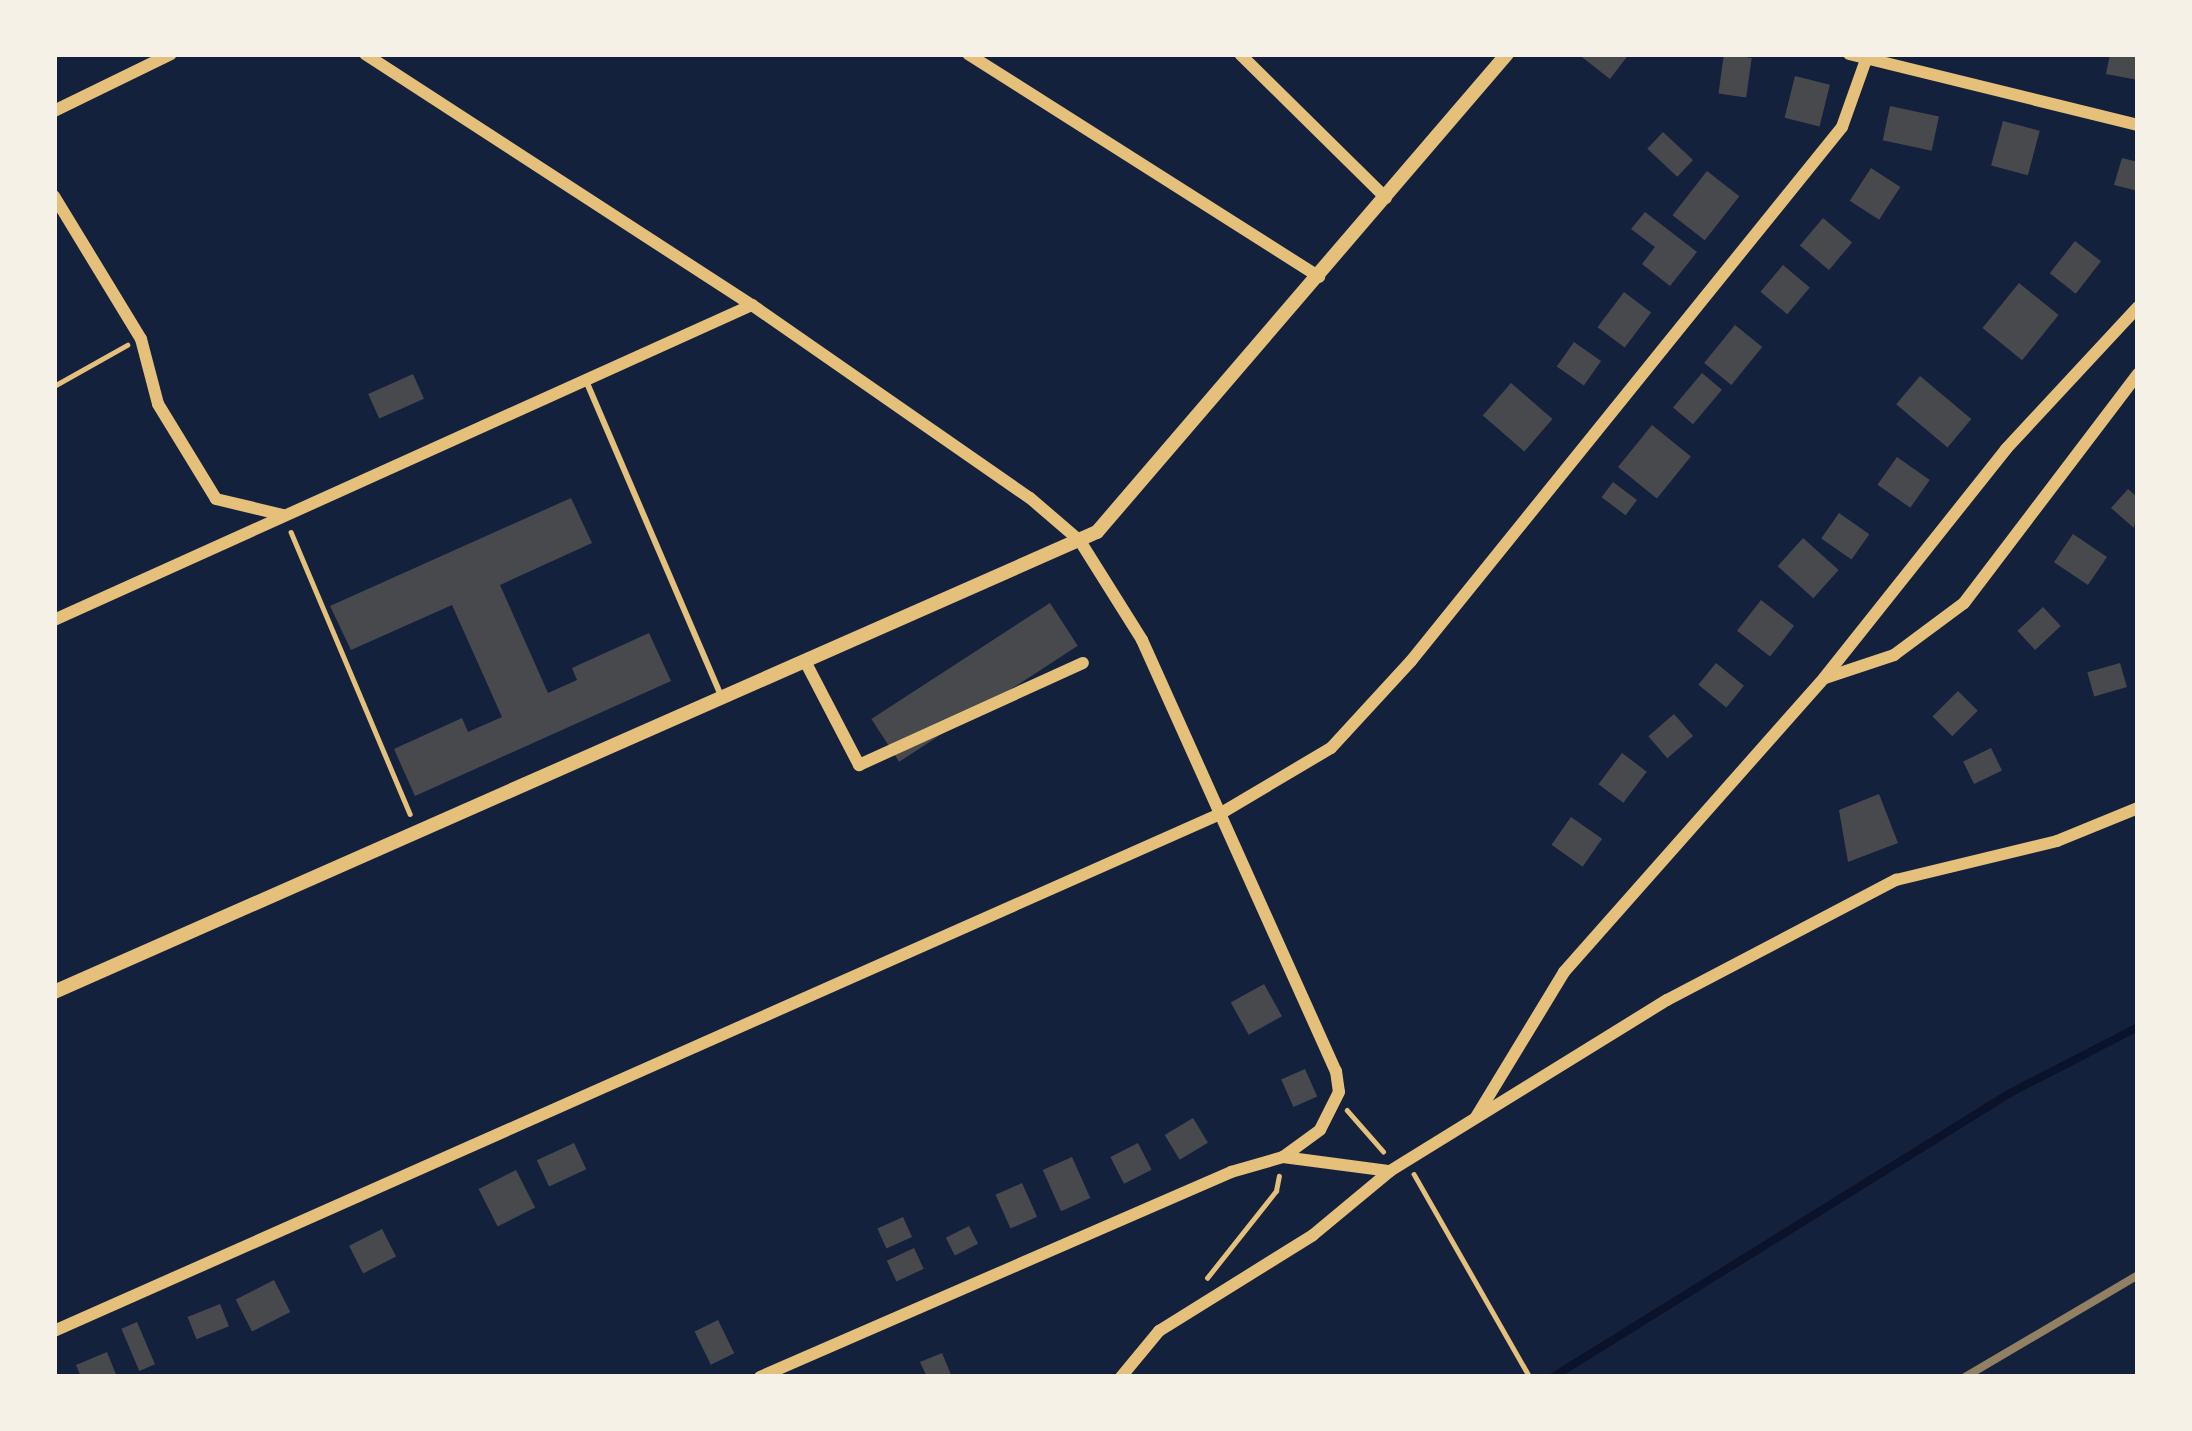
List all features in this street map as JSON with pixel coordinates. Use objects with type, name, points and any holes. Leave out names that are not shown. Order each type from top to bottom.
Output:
[{"type":"street","points":[[54,111],[171,54]]},
{"type":"street","points":[[364,54],[752,305],[1030,498],[1080,541],[1142,640],[1336,1071],[1339,1092],[1320,1130],[1283,1157],[1143,1208],[760,1377]]},
{"type":"street","points":[[968,54],[1319,277]]},
{"type":"street","points":[[1240,54],[1386,198]]},
{"type":"street","points":[[54,992],[420,836],[1080,541],[1122,509],[1507,54]]},
{"type":"street","points":[[1849,54],[2138,125]]},
{"type":"street","points":[[54,1331],[1219,815],[1331,748],[1411,661],[1842,127],[1868,56]]},
{"type":"street","points":[[54,196],[140,339],[158,404],[216,499],[284,515]]},
{"type":"street","points":[[54,620],[752,305]]},
{"type":"street","points":[[1473,1121],[1564,972],[1824,678],[2006,449],[2138,307]]},
{"type":"street","points":[[1824,678],[1894,655],[1964,602],[2138,374]]},
{"type":"street","points":[[807,665],[859,765],[1083,663]]},
{"type":"street","points":[[1121,1377],[1159,1331],[1313,1235],[1390,1171],[1667,1000],[1896,880],[2057,841],[2138,808]]},
{"type":"street","points":[[1283,1157],[1390,1171]]},
{"type":"lane","points":[[587,383],[723,702]]},
{"type":"path","points":[[54,386],[140,339]]},
{"type":"path","points":[[284,515],[420,836]]},
{"type":"path","points":[[1339,1092],[1374,1142],[1407,1160],[1530,1377]]},
{"type":"path","points":[[1198,1287],[1276,1191],[1283,1157]]},
{"type":"building","points":[[1578,54],[1629,54],[1610,79]]},
{"type":"building","points":[[1724,54],[1752,58],[1746,98],[1718,94]]},
{"type":"building","points":[[2110,54],[2138,54],[2138,80],[2106,74]]},
{"type":"building","points":[[1795,76],[1830,85],[1820,126],[1785,118]]},
{"type":"building","points":[[1890,106],[1939,116],[1932,151],[1883,140]]},
{"type":"building","points":[[2003,121],[2040,131],[2028,175],[1991,165]]},
{"type":"building","points":[[1663,132],[1693,160],[1677,177],[1647,149]]},
{"type":"building","points":[[2122,158],[2138,162],[2138,191],[2114,185]]},
{"type":"building","points":[[1871,168],[1900,187],[1879,220],[1850,201]]},
{"type":"building","points":[[1707,171],[1739,196],[1705,240],[1673,215]]},
{"type":"building","points":[[1645,212],[1697,252],[1670,286],[1642,264],[1655,247],[1631,229]]},
{"type":"building","points":[[1823,218],[1852,242],[1829,270],[1800,246]]},
{"type":"building","points":[[2075,241],[2101,261],[2076,294],[2050,273]]},
{"type":"building","points":[[1783,265],[1810,287],[1787,314],[1761,292]]},
{"type":"building","points":[[2019,283],[2059,315],[2022,360],[1982,328]]},
{"type":"building","points":[[1624,292],[1651,312],[1625,348],[1598,327]]},
{"type":"building","points":[[1735,325],[1762,347],[1731,385],[1704,363]]},
{"type":"building","points":[[1574,342],[1601,361],[1584,386],[1557,367]]},
{"type":"building","points":[[1702,373],[1722,390],[1693,424],[1673,407]]},
{"type":"building","points":[[413,374],[424,399],[379,419],[368,394]]},
{"type":"building","points":[[1920,376],[1971,419],[1948,447],[1896,404]]},
{"type":"building","points":[[1511,383],[1553,419],[1524,452],[1483,415]]},
{"type":"building","points":[[1652,425],[1691,456],[1657,498],[1618,467]]},
{"type":"building","points":[[1897,457],[1930,480],[1910,508],[1877,485]]},
{"type":"building","points":[[1613,482],[1637,500],[1626,515],[1602,497]]},
{"type":"building","points":[[2128,489],[2138,498],[2134,528],[2111,508]]},
{"type":"building","points":[[571,498],[592,543],[500,585],[548,693],[577,680],[572,668],[649,633],[671,681],[415,796],[394,749],[462,718],[468,732],[502,717],[452,605],[351,650],[330,606]]},
{"type":"building","points":[[1839,513],[1869,534],[1852,560],[1821,538]]},
{"type":"building","points":[[2073,534],[2107,557],[2088,585],[2054,562]]},
{"type":"building","points":[[1803,538],[1839,570],[1813,598],[1778,566]]},
{"type":"building","points":[[1761,600],[1794,626],[1770,657],[1737,631]]},
{"type":"building","points":[[1050,603],[1078,646],[899,762],[871,719]]},
{"type":"building","points":[[2043,607],[2061,626],[2035,650],[2017,631]]},
{"type":"building","points":[[1716,663],[1744,686],[1726,707],[1698,685]]},
{"type":"building","points":[[2120,663],[2127,687],[2094,696],[2087,672]]},
{"type":"building","points":[[1958,691],[1978,711],[1952,736],[1933,716]]},
{"type":"building","points":[[1674,714],[1693,736],[1667,758],[1648,736]]},
{"type":"building","points":[[1991,748],[2002,770],[1974,784],[1963,762]]},
{"type":"building","points":[[1622,753],[1647,772],[1623,803],[1599,784]]},
{"type":"building","points":[[1879,794],[1898,843],[1848,862],[1839,810]]},
{"type":"building","points":[[1571,817],[1602,839],[1583,867],[1551,845]]},
{"type":"building","points":[[1264,984],[1282,1016],[1249,1035],[1231,1002]]},
{"type":"building","points":[[1305,1069],[1317,1096],[1293,1107],[1281,1080]]},
{"type":"building","points":[[1193,1118],[1208,1143],[1180,1160],[1165,1135]]},
{"type":"building","points":[[574,1143],[586,1169],[549,1187],[537,1160]]},
{"type":"building","points":[[1138,1143],[1152,1170],[1124,1184],[1110,1157]]},
{"type":"building","points":[[1072,1157],[1090,1198],[1061,1211],[1043,1170]]},
{"type":"building","points":[[516,1170],[535,1207],[498,1226],[479,1189]]},
{"type":"building","points":[[1022,1183],[1037,1217],[1011,1229],[996,1195]]},
{"type":"building","points":[[903,1217],[912,1237],[886,1248],[877,1228]]},
{"type":"building","points":[[969,1226],[978,1244],[955,1256],[946,1238]]},
{"type":"building","points":[[382,1229],[396,1257],[363,1273],[349,1246]]},
{"type":"building","points":[[914,1248],[924,1269],[897,1282],[887,1261]]},
{"type":"building","points":[[274,1280],[290,1312],[252,1332],[236,1300]]},
{"type":"building","points":[[220,1304],[229,1326],[197,1339],[188,1317]]},
{"type":"building","points":[[718,1320],[734,1353],[711,1365],[695,1331]]},
{"type":"building","points":[[137,1322],[155,1364],[139,1371],[121,1329]]},
{"type":"building","points":[[107,1352],[117,1377],[81,1377],[76,1365]]},
{"type":"building","points":[[942,1353],[952,1377],[927,1377],[920,1362]]},
{"type":"waterway","points":[[1553,1377],[2010,1093],[2138,1027]]},
{"type":"railway","points":[[1965,1377],[2138,1275]]}]
